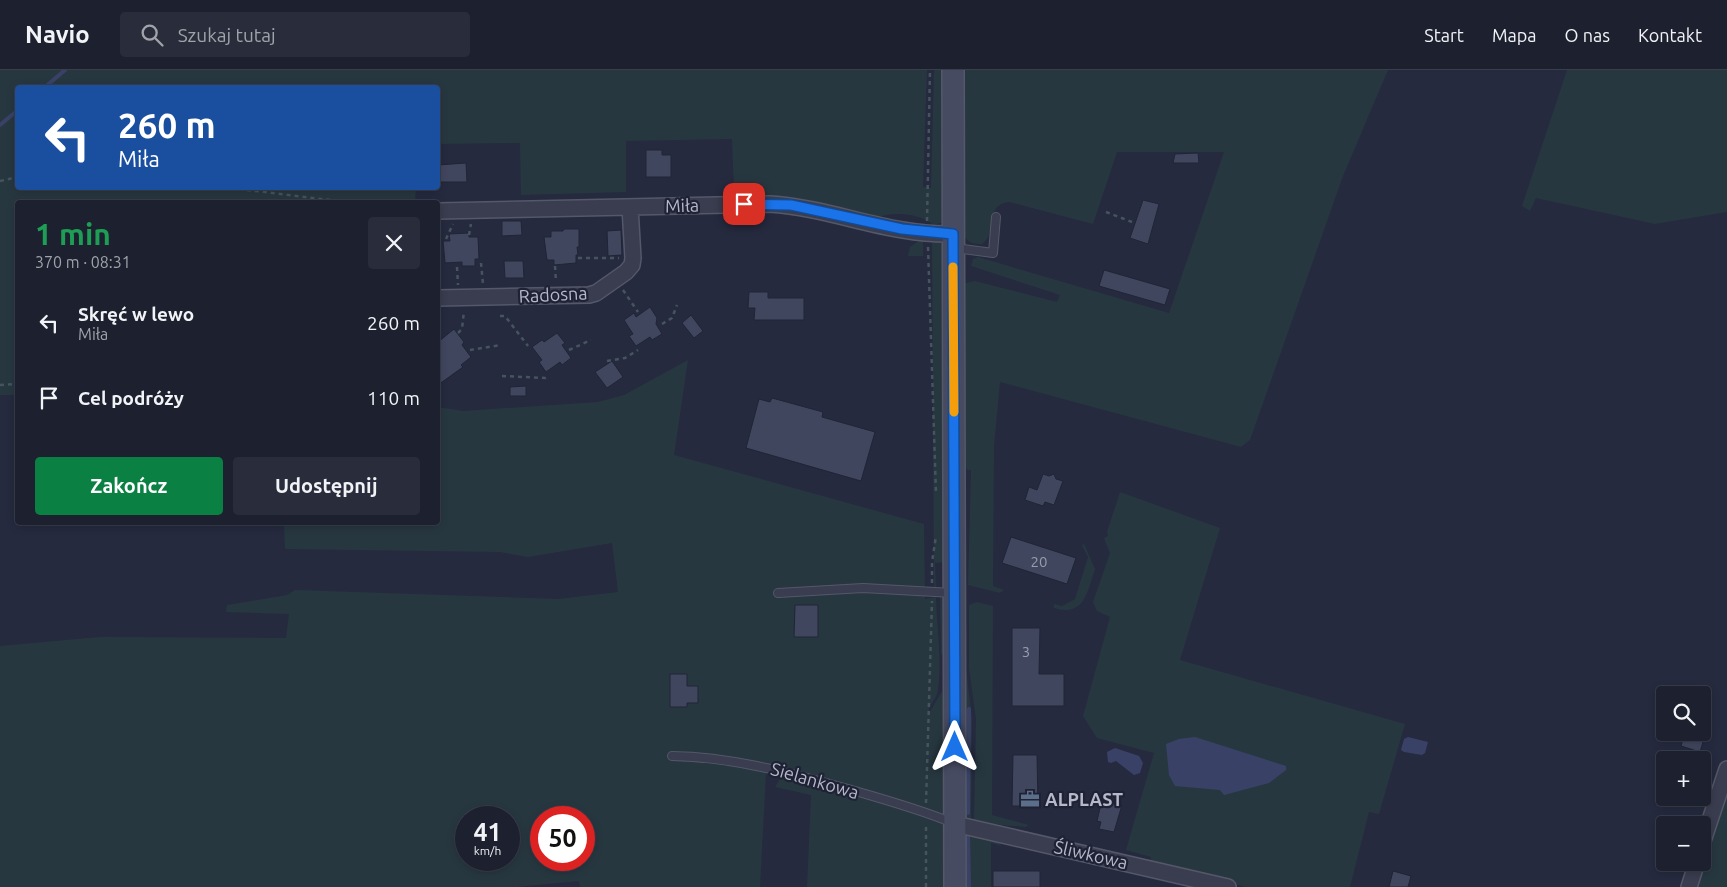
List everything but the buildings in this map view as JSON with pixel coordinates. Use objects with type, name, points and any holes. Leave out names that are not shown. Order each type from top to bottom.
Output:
[{"type":"main road","points":[[953,70],[955,887]]},
{"type":"street","name":"Miła","points":[[440,211],[725,204],[791,205],[902,229],[927,232],[953,241]]},
{"type":"street","points":[[630,207],[634,258]]},
{"type":"street","name":"Radosna","points":[[440,298],[589,295],[616,280],[632,266],[634,258]]},
{"type":"street","points":[[1711,817],[1727,769]]},
{"type":"street","name":"Śliwkowa","points":[[955,824],[1228,887]]},
{"type":"street","points":[[1689,887],[1694,871]]},
{"type":"lane","points":[[953,241],[993,253],[996,217]]},
{"type":"lane","points":[[778,593],[863,588],[955,592]]},
{"type":"lane","name":"Sielankowa","points":[[672,756],[709,757],[769,767],[926,812],[955,824]]},
{"type":"path","points":[[930,70],[927,232],[936,503]]},
{"type":"path","points":[[0,181],[15,178]]},
{"type":"path","points":[[247,190],[330,200]]},
{"type":"path","points":[[1106,212],[1132,222]]},
{"type":"path","points":[[578,258],[634,258]]},
{"type":"path","points":[[482,263],[483,297]]},
{"type":"path","points":[[457,266],[461,297],[462,329],[458,332]]},
{"type":"path","points":[[616,280],[638,312]]},
{"type":"path","points":[[662,324],[672,318],[677,305]]},
{"type":"path","points":[[500,316],[505,316],[528,346]]},
{"type":"path","points":[[569,350],[590,340]]},
{"type":"path","points":[[470,350],[501,345]]},
{"type":"path","points":[[607,361],[625,358],[638,350]]},
{"type":"path","points":[[502,376],[545,378],[548,376]]},
{"type":"path","points":[[0,385],[15,384]]},
{"type":"path","points":[[926,887],[932,562],[937,532]]},
{"type":"shaded area","points":[[0,70],[927,70],[923,187],[931,188],[934,70],[948,70],[943,222],[934,225],[921,218],[906,214],[890,214],[876,218],[792,200],[753,199],[734,190],[732,139],[626,141],[626,192],[521,195],[520,143],[440,144],[440,85],[15,85],[15,190],[416,190],[415,200],[15,200],[15,395],[0,395]]},
{"type":"shaded area","points":[[960,70],[1388,70],[1343,176],[1250,440],[1241,447],[1000,382],[994,446],[993,586],[1004,590],[1000,593],[968,585],[971,470],[967,470],[960,446],[962,284],[975,281],[1057,302],[1060,295],[971,266],[973,259],[978,257],[1169,313],[1224,152],[1117,152],[1093,224],[1009,202],[1001,204],[996,208],[987,239],[982,244],[973,243],[967,240],[960,226]]},
{"type":"shaded area","points":[[1567,70],[1727,70],[1727,212],[1655,224],[1536,198],[1530,211],[1522,206]]},
{"type":"shaded area","points":[[923,238],[923,256],[908,256],[910,247]]},
{"type":"shaded area","points":[[932,238],[940,242],[946,250],[949,562],[935,563],[936,588],[934,588]]},
{"type":"shaded area","points":[[688,360],[674,455],[924,524],[925,599],[936,597],[939,655],[938,690],[929,708],[928,715],[942,691],[949,718],[949,887],[807,887],[811,795],[775,787],[781,777],[766,773],[760,887],[580,887],[579,881],[517,887],[0,887],[0,646],[100,637],[286,638],[289,614],[226,612],[227,605],[287,595],[295,590],[558,599],[618,592],[612,543],[528,557],[500,552],[285,549],[284,525],[440,525],[440,407],[463,411],[598,402],[624,395]]},
{"type":"shaded area","points":[[1120,492],[1220,528],[1180,660],[1405,724],[1379,814],[1369,812],[1350,887],[1245,887],[1151,861],[1151,857],[1126,850],[1154,753],[1097,738],[1083,716],[1110,617],[1097,611],[1093,602],[1110,553],[1104,538],[1108,536],[1107,532]]},
{"type":"shaded area","points":[[1084,544],[1095,569],[1087,594],[1078,606],[1072,609],[1054,608],[1054,604],[1062,606],[1075,599],[1088,557],[1082,545]]},
{"type":"shaded area","points":[[940,597],[949,602],[943,654],[941,654]]},
{"type":"shaded area","points":[[977,602],[993,606],[992,815],[1029,825],[1025,827],[974,822],[976,719],[969,668],[969,605]]},
{"type":"shaded area","points":[[966,607],[966,669],[972,719],[971,821],[964,816],[961,615]]},
{"type":"shaded area","points":[[1727,780],[1727,887],[1697,887],[1701,871],[1711,871],[1711,837]]},
{"type":"shaded area","points":[[971,833],[991,836],[1002,846],[991,843],[991,887],[961,887],[965,836]]},
{"type":"water","points":[[1195,737],[1286,766],[1286,770],[1269,783],[1224,795],[1220,790],[1175,786],[1169,775],[1166,744],[1179,739]]},
{"type":"water","points":[[1408,737],[1428,742],[1425,753],[1422,755],[1401,750],[1404,739]]},
{"type":"water","points":[[1115,748],[1139,756],[1143,763],[1140,773],[1134,775],[1116,761],[1108,762],[1107,752]]},
{"type":"waterway","points":[[48,85],[65,70]]},
{"type":"waterway","points":[[0,125],[15,112]]},
{"type":"waterway","points":[[968,813],[969,709]]},
{"type":"waterway","points":[[968,834],[969,887]]},
{"type":"slow traffic","points":[[953,267],[954,412]]},
{"type":"place","name":"ALPLAST","points":[[1030,799]]},
{"type":"route","points":[[744,204],[791,205],[902,229],[953,234],[955,747]]}]
